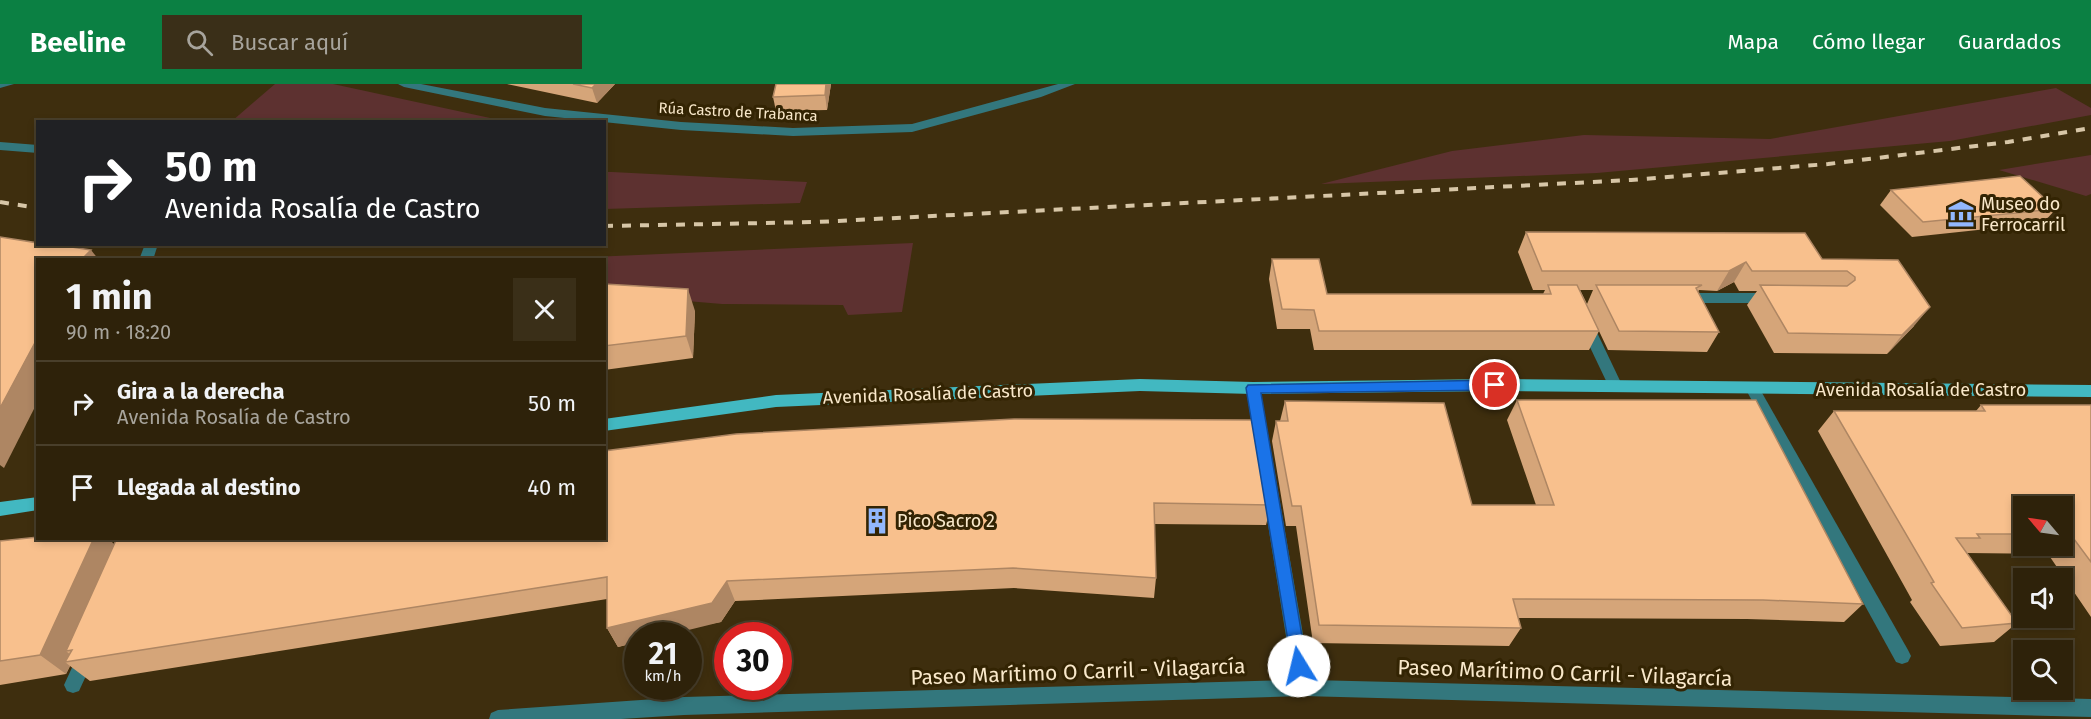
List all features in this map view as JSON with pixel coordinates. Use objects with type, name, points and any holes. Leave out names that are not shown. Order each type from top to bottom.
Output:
[{"type":"main road","name":"Avenida Rosalía de Castro","points":[[606,425],[776,401],[1140,385],[1253,388],[1495,385],[2091,391]]},
{"type":"main road","points":[[0,509],[36,503]]},
{"type":"street","points":[[0,85],[8,84]]},
{"type":"street","name":"Rúa Castro de Trabanca","points":[[404,84],[545,112],[681,126],[794,132],[912,128],[1037,95],[1069,84]]},
{"type":"street","points":[[0,146],[36,149]]},
{"type":"street","points":[[1668,298],[1786,298]]},
{"type":"street","points":[[1578,308],[1616,387]]},
{"type":"street","points":[[1253,388],[1303,688]]},
{"type":"street","points":[[1752,388],[1902,656]]},
{"type":"street","points":[[73,685],[92,643]]},
{"type":"street","name":"Paseo Marítimo O Carril - Vilagarcía","points":[[498,719],[684,706],[1303,688],[2091,708]]},
{"type":"shaded area","points":[[275,84],[333,84],[499,120],[233,120]]},
{"type":"shaded area","points":[[2056,88],[2091,108],[2091,115],[1950,141],[1597,173],[1321,184],[1452,151],[1584,135],[1770,139]]},
{"type":"shaded area","points":[[2091,155],[2091,194],[2086,196],[1999,170]]},
{"type":"shaded area","points":[[606,172],[807,182],[800,203],[606,209]]},
{"type":"shaded area","points":[[913,243],[902,312],[848,315],[843,305],[722,304],[606,294],[606,258],[569,258]]},
{"type":"building","points":[[573,84],[596,84],[592,88]]},
{"type":"building","points":[[776,84],[826,84],[825,95],[773,97]]},
{"type":"building","points":[[2020,176],[2056,209],[1923,222],[1891,190]]},
{"type":"building","points":[[1526,232],[1805,233],[1822,259],[1898,260],[1930,307],[1902,335],[1788,333],[1760,285],[1847,286],[1855,280],[1855,277],[1847,271],[1752,271],[1746,262],[1729,271],[1542,271]]},
{"type":"building","points":[[0,237],[36,243],[36,246],[65,246],[91,250],[83,258],[36,258],[36,341],[0,408]]},
{"type":"building","points":[[1272,259],[1319,259],[1327,294],[1551,294],[1548,285],[1577,285],[1599,331],[1319,331],[1314,310],[1282,309]]},
{"type":"building","points":[[606,284],[688,289],[686,336],[606,346]]},
{"type":"building","points":[[1596,285],[1702,285],[1696,288],[1719,332],[1619,331]]},
{"type":"building","points":[[1517,400],[1756,400],[1863,604],[1763,600],[1513,599],[1521,628],[1319,625],[1301,506],[1292,506],[1276,421],[1288,421],[1285,401],[1444,403],[1472,505],[1554,505]]},
{"type":"building","points":[[1981,405],[2091,405],[2091,562],[2073,538],[2073,496],[2013,496],[2013,534],[1977,534],[1980,538],[1956,538],[2013,617],[2013,623],[1962,628],[1931,583],[1934,582],[1834,411],[1985,411]]},
{"type":"building","points":[[1014,419],[1257,420],[1271,505],[1154,503],[1156,578],[1013,568],[727,581],[712,603],[624,622],[624,624],[607,628],[607,577],[65,662],[72,650],[66,651],[116,540],[606,540],[606,451],[736,434]]},
{"type":"building","points":[[36,537],[36,540],[93,540],[40,655],[0,661],[0,541]]},
{"type":"railway","points":[[606,226],[817,222],[1631,180],[1828,164],[2008,142],[2091,128]]},
{"type":"railway","points":[[0,202],[36,208]]},
{"type":"place","name":"Museo do Ferrocarril","points":[[1961,214]]},
{"type":"place","name":"Pico Sacro 2","points":[[877,521]]},
{"type":"route","points":[[1299,666],[1253,388],[1495,385]]}]
